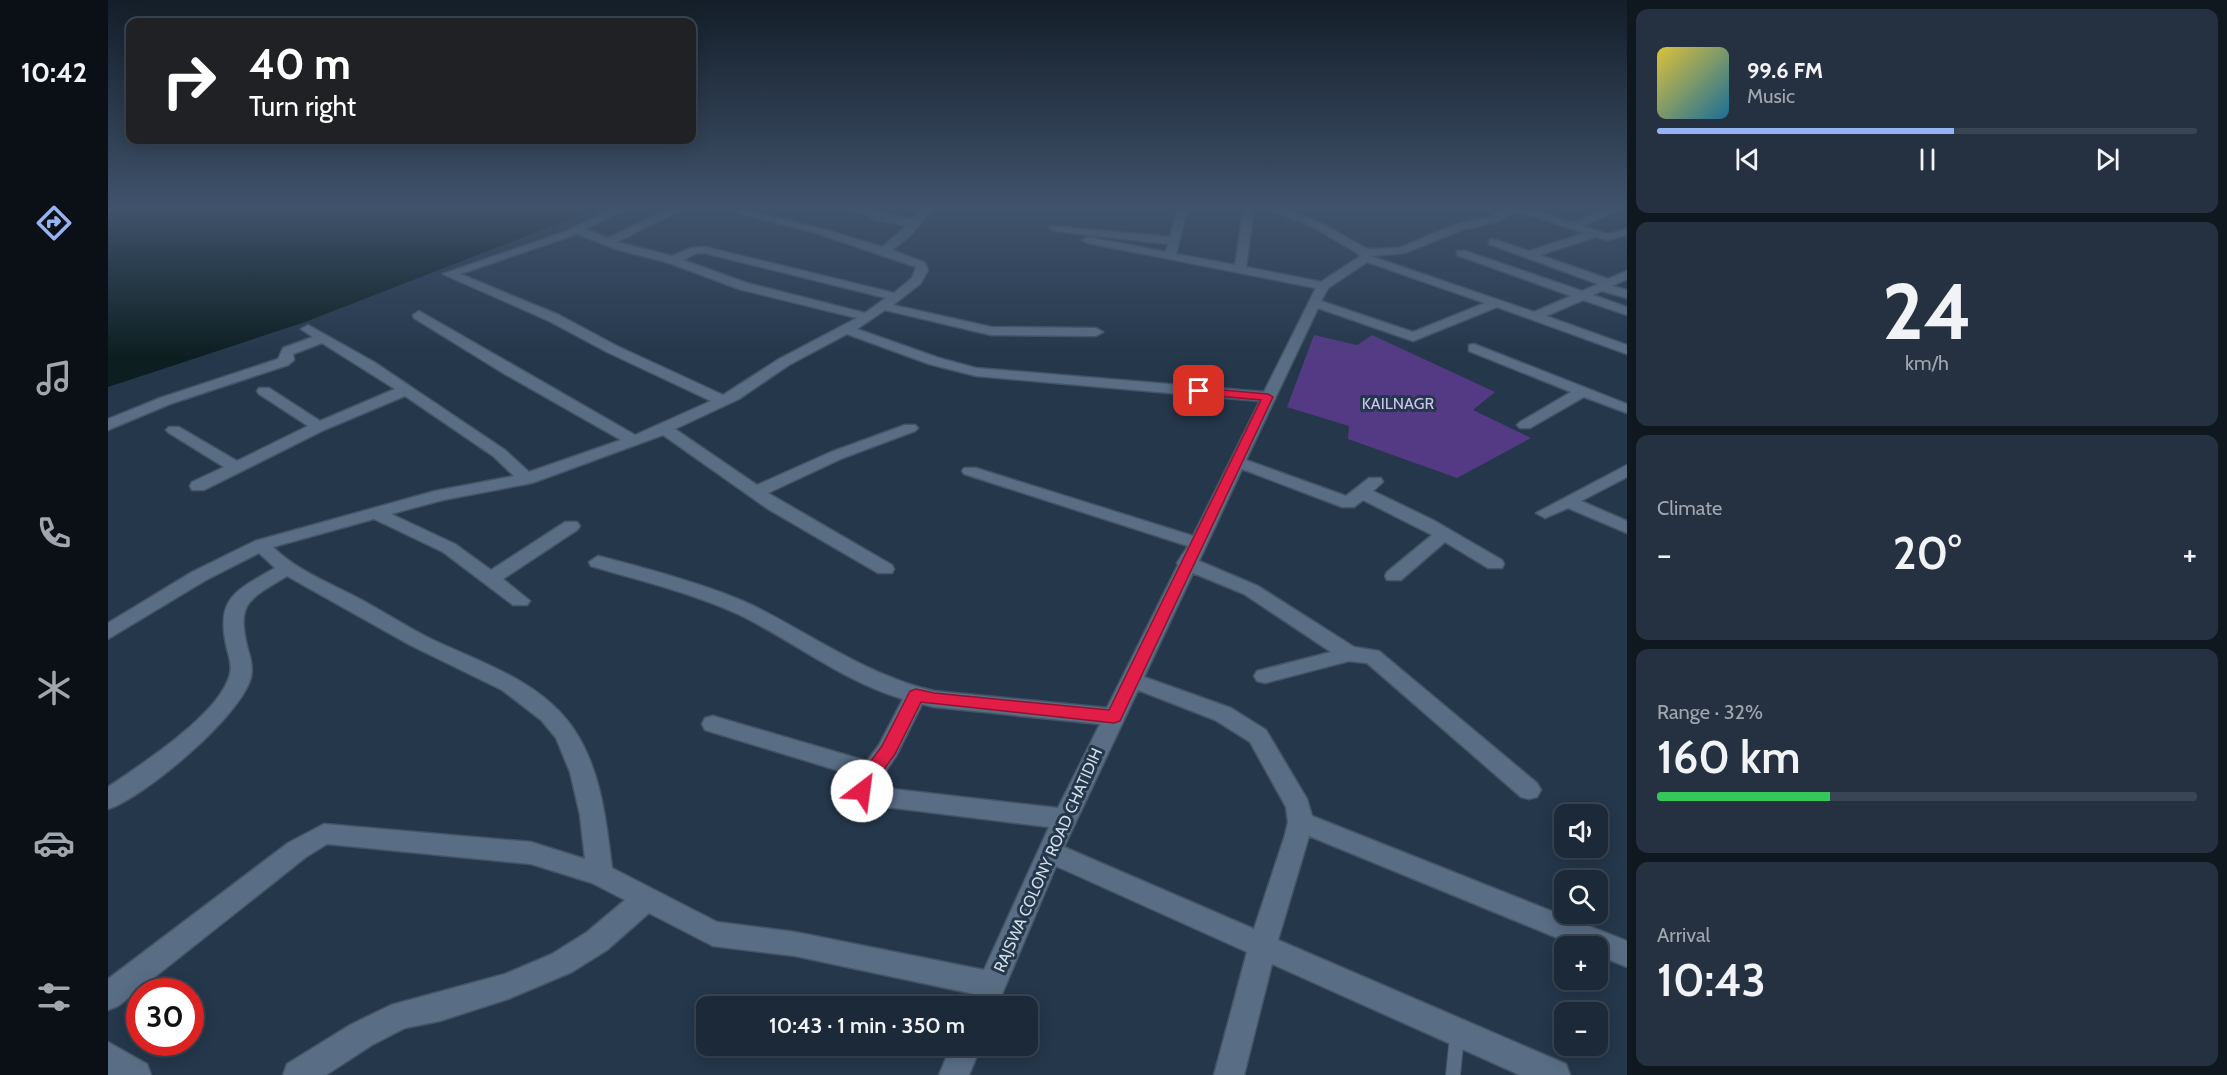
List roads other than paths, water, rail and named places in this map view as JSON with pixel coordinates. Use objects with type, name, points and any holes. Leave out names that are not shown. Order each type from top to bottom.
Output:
[{"type":"street","points":[[498,257],[449,274],[554,318],[612,349],[723,401]]},
{"type":"street","points":[[663,257],[743,286],[866,317]]},
{"type":"street","points":[[673,260],[679,257]]},
{"type":"street","points":[[732,257],[896,297]]},
{"type":"street","points":[[108,632],[199,576],[261,545],[441,495],[526,478],[634,441],[723,401],[784,362],[866,317],[896,297],[917,280],[922,270],[921,265],[904,257]]},
{"type":"street","points":[[1182,257],[1240,269],[1319,294],[1413,336],[1497,303]]},
{"type":"street","points":[[1240,269],[1242,257]]},
{"type":"street","points":[[1319,294],[1362,257]]},
{"type":"street","points":[[1371,257],[1627,350]]},
{"type":"street","points":[[1472,257],[1580,297],[1627,311]]},
{"type":"street","points":[[1534,257],[1627,294]]},
{"type":"street","points":[[1534,317],[1627,275]]},
{"type":"street","name":"RAJSWA COLONY ROAD CHATIDIH","points":[[987,996],[1049,852],[1186,563],[1319,294]]},
{"type":"street","points":[[883,306],[991,331],[1096,332]]},
{"type":"street","points":[[419,315],[508,370],[634,441]]},
{"type":"street","points":[[308,329],[406,390],[499,453],[526,478]]},
{"type":"street","points":[[845,329],[934,361],[976,372],[1268,397]]},
{"type":"street","points":[[108,425],[165,401],[283,362],[287,360],[285,355],[288,351],[324,338]]},
{"type":"street","points":[[1474,348],[1627,410]]},
{"type":"street","points":[[198,486],[318,427],[406,390]]},
{"type":"street","points":[[264,391],[318,427]]},
{"type":"street","points":[[1525,425],[1582,392]]},
{"type":"street","points":[[664,428],[813,530],[885,569]]},
{"type":"street","points":[[755,492],[837,455],[910,428]]},
{"type":"street","points":[[174,430],[236,467]]},
{"type":"street","points":[[1236,462],[1281,476],[1343,502],[1353,502],[1369,487],[1495,564]]},
{"type":"street","points":[[1545,513],[1627,470]]},
{"type":"street","points":[[970,471],[1196,543]]},
{"type":"street","points":[[1568,501],[1627,528]]},
{"type":"street","points":[[375,513],[449,548],[520,601]]},
{"type":"street","points":[[492,578],[547,544],[571,526]]},
{"type":"street","points":[[1394,576],[1444,534]]},
{"type":"street","points":[[261,545],[271,557],[287,568],[417,639],[498,676],[530,696],[557,721],[577,756],[588,794],[600,874]]},
{"type":"street","points":[[598,562],[716,598],[747,611],[856,672],[884,685],[916,695],[934,699],[1114,717]]},
{"type":"street","points":[[1186,563],[1251,590],[1349,654]]},
{"type":"street","points":[[108,799],[167,756],[229,698],[239,682],[243,667],[232,622],[234,610],[248,594],[287,568]]},
{"type":"street","points":[[1265,676],[1349,654],[1365,653],[1372,656],[1529,790]]},
{"type":"street","points":[[1132,680],[1223,714],[1258,736],[1298,806],[1300,822],[1263,945],[1229,1075]]},
{"type":"street","points":[[916,695],[888,750],[863,784],[862,791],[870,796],[1065,819]]},
{"type":"street","points":[[713,724],[872,772]]},
{"type":"street","points":[[1300,822],[1627,954]]},
{"type":"street","points":[[108,996],[297,850],[324,834],[521,851],[600,874],[713,934],[795,944],[871,958],[987,996]]},
{"type":"street","points":[[1049,852],[1555,1075]]},
{"type":"street","points":[[298,1075],[361,1035],[401,1015],[440,1007],[508,986],[562,963],[597,941],[646,899]]},
{"type":"street","points":[[954,1075],[962,1056]]},
{"type":"street","points":[[108,1057],[136,1075]]},
{"type":"lane","points":[[1453,1075],[1458,1032]]},
{"type":"park label","name":"KAILNAGR","points":[[1398,403]]}]
